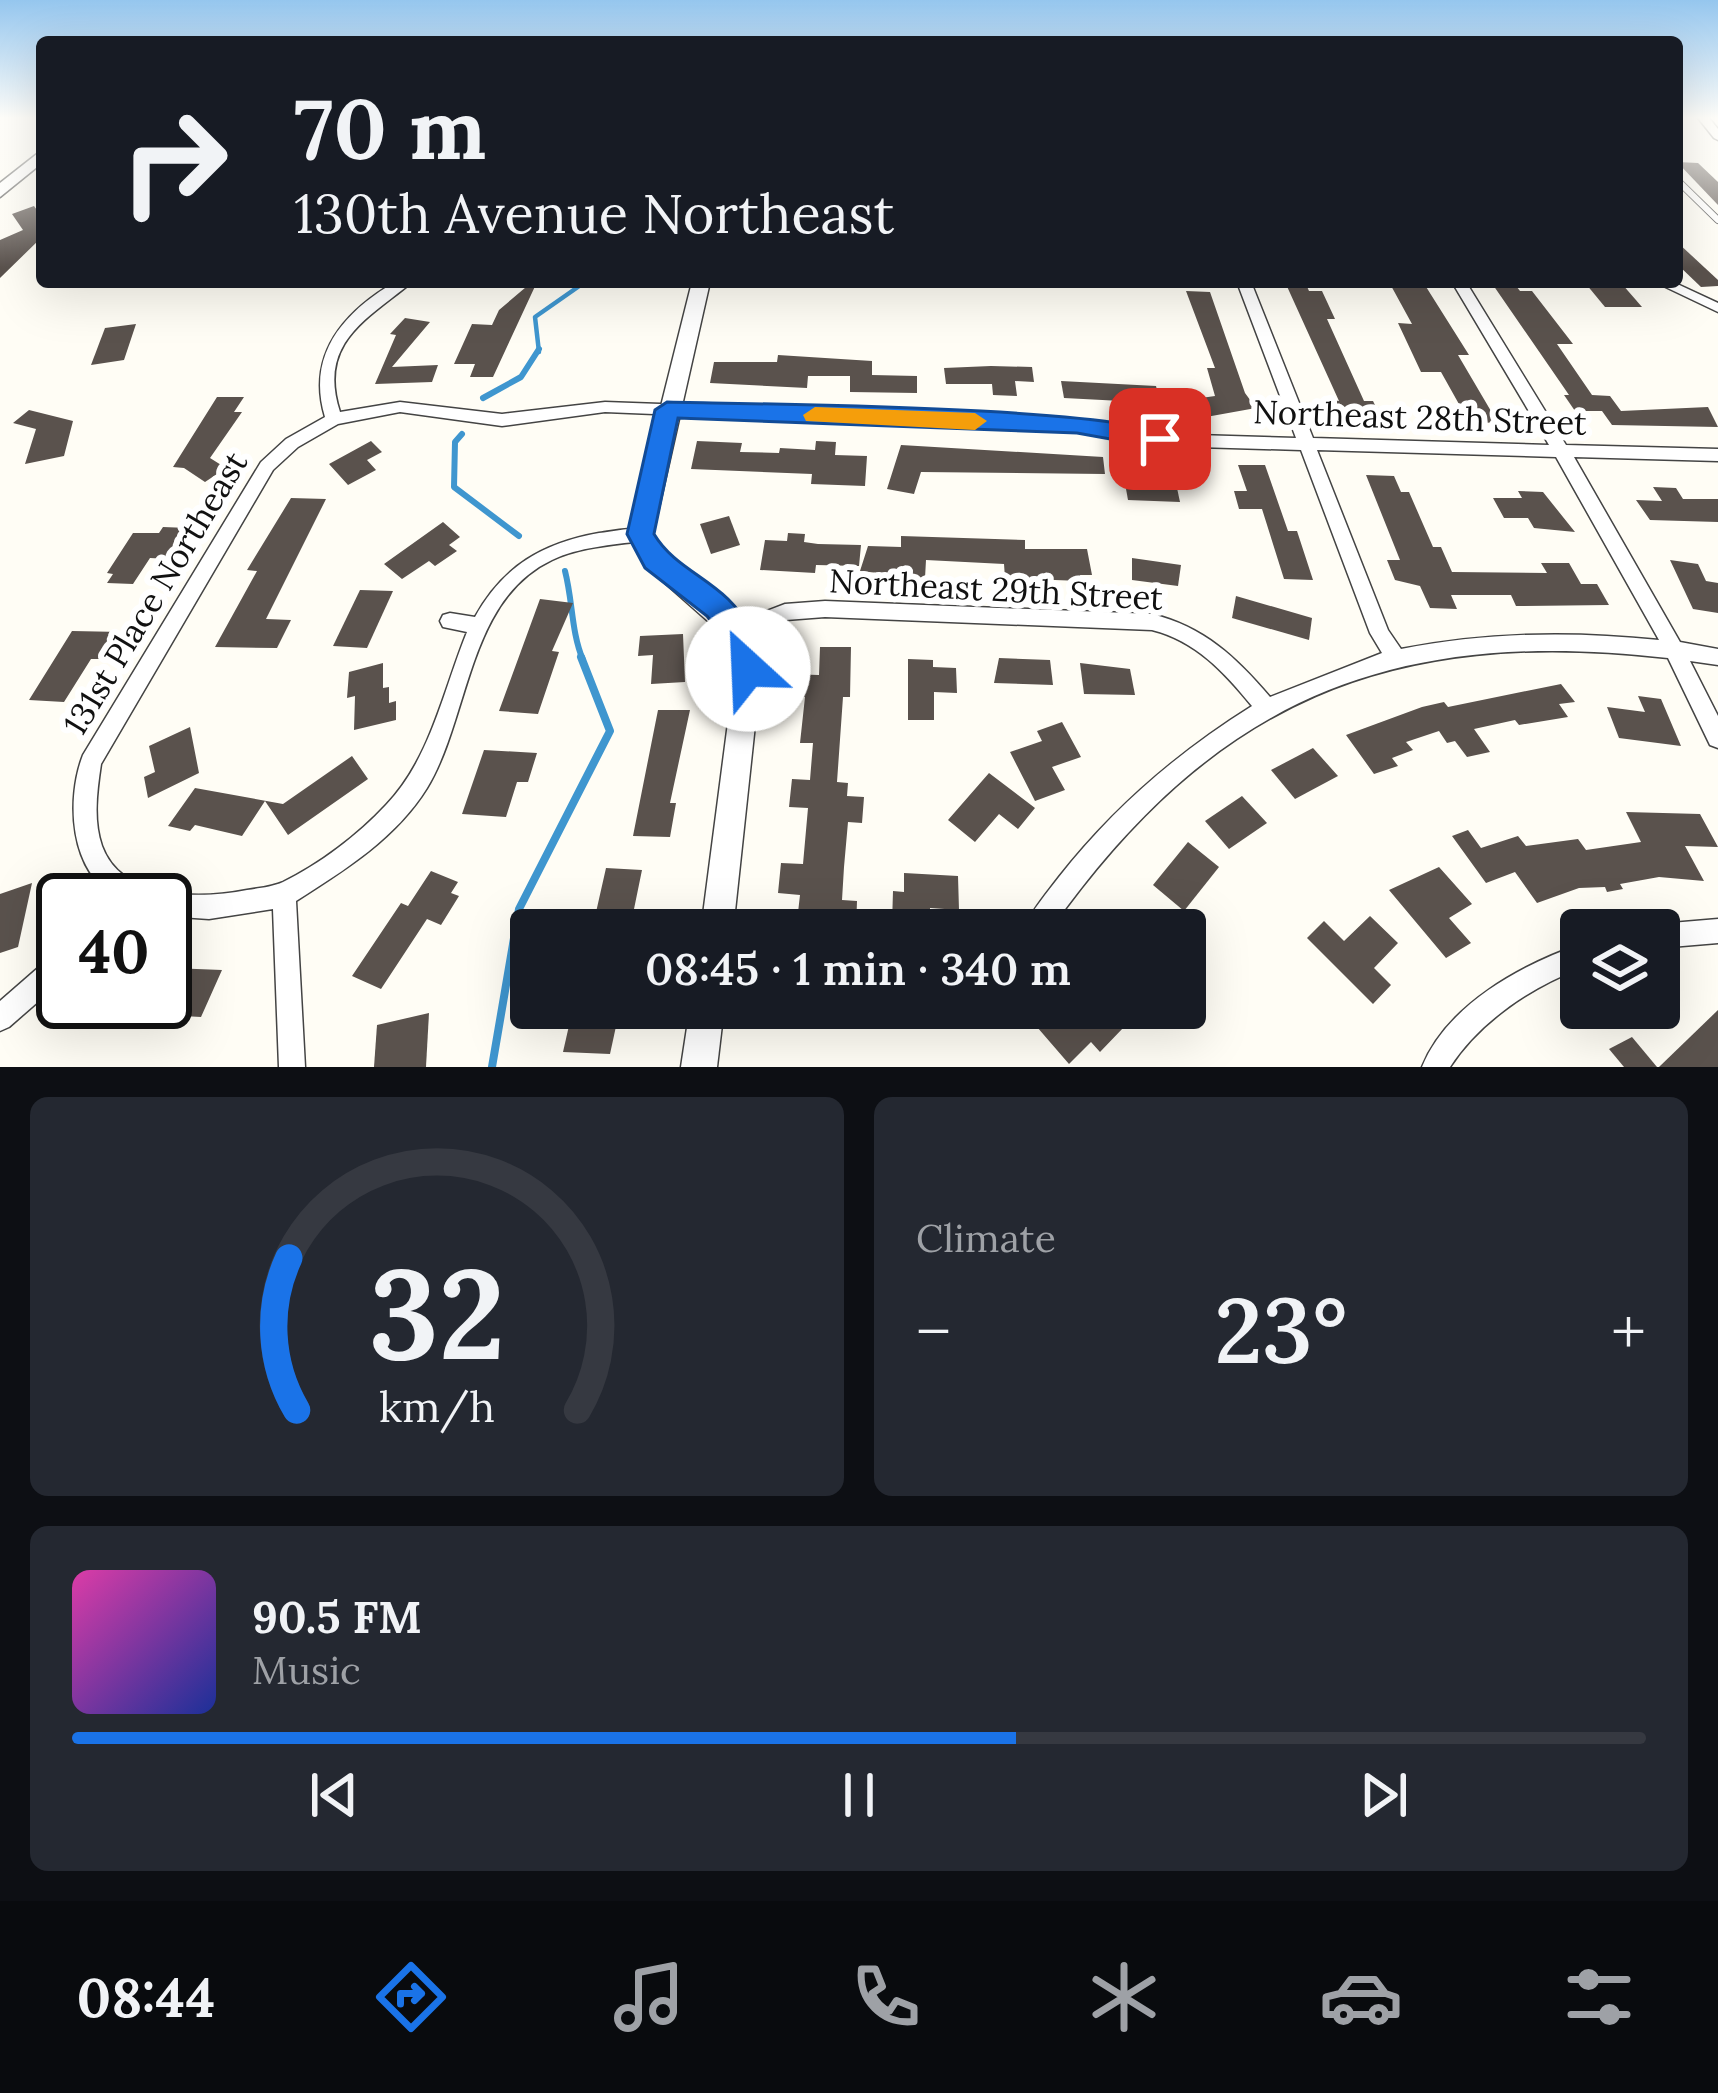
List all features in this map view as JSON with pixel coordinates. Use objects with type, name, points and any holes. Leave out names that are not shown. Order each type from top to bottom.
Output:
[{"type":"street","points":[[0,192],[27,168]]},
{"type":"street","points":[[334,419],[323,392],[337,342],[360,313],[395,288]]},
{"type":"street","points":[[699,288],[640,534],[655,560],[718,607],[736,632],[748,669],[719,909]]},
{"type":"street","points":[[1246,288],[1380,633],[1396,658]]},
{"type":"street","points":[[1463,288],[1676,650],[1718,738]]},
{"type":"street","points":[[1673,288],[1718,308]]},
{"type":"street","name":"Northeast 28th Street","points":[[334,419],[400,407],[502,420],[605,407],[1077,425],[1164,440],[1718,455]]},
{"type":"street","name":"131st Place Northeast","points":[[105,873],[89,849],[82,806],[91,762],[249,490],[292,443],[334,419]]},
{"type":"street","points":[[192,907],[284,895],[342,859],[387,819],[420,779],[448,722],[477,625],[504,589],[536,560],[640,534]]},
{"type":"street","name":"Northeast 29th Street","points":[[736,632],[785,612],[825,609],[1172,625],[1208,643],[1267,708]]},
{"type":"street","points":[[450,621],[477,625]]},
{"type":"street","points":[[1050,909],[1094,846],[1145,793],[1209,742],[1267,708],[1396,658],[1516,644],[1676,650],[1718,657]]},
{"type":"street","points":[[284,895],[292,1067]]},
{"type":"street","points":[[1680,934],[1718,931]]},
{"type":"street","points":[[1435,1067],[1487,1010],[1560,962]]},
{"type":"street","points":[[0,1018],[36,987]]},
{"type":"street","points":[[699,1067],[704,1029]]},
{"type":"lane","points":[[1683,186],[1718,220]]},
{"type":"building","points":[[1683,168],[1703,168],[1718,182],[1718,205]]},
{"type":"building","points":[[34,206],[36,243],[0,278],[0,240],[23,230],[12,214]]},
{"type":"building","points":[[1683,248],[1718,280],[1718,286],[1701,287],[1683,270]]},
{"type":"building","points":[[525,288],[534,288],[493,377],[470,377],[475,364],[454,364],[472,324],[492,325],[499,310]]},
{"type":"building","points":[[1288,288],[1322,291],[1335,319],[1327,319],[1364,401],[1398,408],[1405,422],[1340,420],[1332,400],[1339,401]]},
{"type":"building","points":[[1392,288],[1427,288],[1469,355],[1458,355],[1498,423],[1469,422],[1441,372],[1421,372],[1398,323],[1412,324]]},
{"type":"building","points":[[1495,288],[1532,291],[1573,344],[1557,344],[1592,395],[1610,396],[1621,411],[1708,407],[1718,427],[1612,425],[1602,411],[1575,411],[1564,395],[1569,395]]},
{"type":"building","points":[[1589,288],[1625,288],[1642,307],[1605,307]]},
{"type":"building","points":[[1186,291],[1210,292],[1245,393],[1256,408],[1206,417],[1194,399],[1215,396],[1207,368],[1215,368]]},
{"type":"building","points":[[405,318],[430,322],[392,367],[438,365],[432,382],[375,384],[396,335],[390,334]]},
{"type":"building","points":[[136,324],[124,360],[91,365],[105,328]]},
{"type":"building","points":[[778,355],[872,361],[872,375],[917,376],[917,393],[850,392],[850,376],[808,376],[807,388],[710,383],[714,362],[777,362]]},
{"type":"building","points":[[1032,367],[1034,382],[1015,381],[1017,396],[993,395],[992,384],[946,384],[944,368]]},
{"type":"building","points":[[1061,381],[1156,386],[1160,403],[1064,398]]},
{"type":"building","points":[[217,397],[244,397],[234,412],[242,412],[210,458],[226,468],[205,482],[184,468],[173,467]]},
{"type":"building","points":[[29,410],[73,421],[64,456],[25,464],[36,429],[13,423]]},
{"type":"building","points":[[371,441],[382,452],[367,460],[376,470],[348,485],[329,464]]},
{"type":"building","points":[[697,441],[742,443],[740,452],[779,453],[780,448],[815,450],[816,441],[836,442],[835,455],[867,456],[865,486],[811,484],[812,474],[691,469]]},
{"type":"building","points":[[901,445],[1103,457],[1105,474],[921,472],[914,494],[887,489]]},
{"type":"building","points":[[1238,465],[1265,465],[1288,531],[1297,531],[1313,580],[1284,579],[1262,509],[1239,509],[1234,491],[1247,491]]},
{"type":"building","points":[[1123,472],[1174,474],[1180,502],[1128,500]]},
{"type":"building","points":[[1366,475],[1394,476],[1401,492],[1409,492],[1433,547],[1441,547],[1452,572],[1547,573],[1541,563],[1569,563],[1581,584],[1597,584],[1609,605],[1516,606],[1511,595],[1451,595],[1457,609],[1430,608],[1420,586],[1395,580],[1387,560],[1400,560]]},
{"type":"building","points":[[1653,487],[1676,488],[1683,499],[1718,499],[1718,522],[1650,520],[1636,500],[1662,501]]},
{"type":"building","points":[[1518,491],[1543,492],[1575,532],[1534,528],[1528,518],[1504,518],[1493,498],[1522,498]]},
{"type":"building","points":[[291,498],[326,499],[266,619],[291,620],[277,648],[215,647],[257,571],[247,570]]},
{"type":"building","points":[[729,516],[740,545],[711,554],[700,524]]},
{"type":"building","points":[[443,522],[460,537],[449,545],[457,551],[435,566],[429,561],[402,579],[384,564]]},
{"type":"building","points":[[163,527],[188,528],[168,559],[150,558],[133,584],[107,583],[113,574],[107,573],[133,533],[159,533]]},
{"type":"building","points":[[788,533],[805,534],[804,542],[861,545],[859,566],[816,565],[815,573],[760,570],[765,540],[787,541]]},
{"type":"building","points":[[901,536],[1025,540],[1025,549],[1087,549],[1092,575],[1080,575],[1081,581],[1005,578],[1004,564],[926,560],[925,578],[860,571],[868,546],[901,547]]},
{"type":"building","points":[[1132,558],[1181,565],[1178,586],[1132,580]]},
{"type":"building","points":[[1670,560],[1698,564],[1706,581],[1718,583],[1718,613],[1693,609]]},
{"type":"building","points":[[360,590],[393,591],[367,648],[333,646]]},
{"type":"building","points":[[1236,596],[1312,618],[1309,640],[1232,618]]},
{"type":"building","points":[[540,599],[573,603],[552,651],[559,652],[538,714],[499,711]]},
{"type":"building","points":[[72,631],[122,632],[105,659],[91,659],[64,702],[29,700]]},
{"type":"building","points":[[683,634],[685,682],[651,684],[653,655],[638,656],[640,636]]},
{"type":"building","points":[[820,647],[851,647],[850,697],[843,697],[837,782],[848,783],[847,796],[864,797],[862,823],[848,822],[842,900],[857,901],[857,909],[798,909],[800,895],[778,893],[781,863],[803,864],[808,808],[789,807],[792,779],[810,780],[813,743],[800,743],[805,697],[783,696],[785,674],[819,675]]},
{"type":"building","points":[[999,658],[1050,660],[1053,685],[994,683]]},
{"type":"building","points":[[908,659],[933,660],[933,667],[956,668],[957,693],[934,692],[934,720],[908,720]]},
{"type":"building","points":[[383,663],[383,688],[389,687],[389,703],[396,701],[396,720],[354,730],[355,696],[347,698],[349,672]]},
{"type":"building","points":[[1080,663],[1130,669],[1135,695],[1084,694]]},
{"type":"building","points":[[1561,684],[1575,702],[1559,704],[1568,717],[1519,725],[1515,720],[1474,729],[1490,752],[1467,757],[1439,731],[1406,742],[1413,750],[1392,758],[1398,766],[1374,774],[1346,735],[1422,707],[1444,702],[1448,707]]},
{"type":"building","points":[[1638,696],[1661,699],[1681,746],[1619,738],[1607,707],[1645,712]]},
{"type":"building","points":[[658,710],[690,710],[670,803],[676,803],[670,837],[633,836]]},
{"type":"building","points":[[1062,722],[1081,757],[1052,767],[1065,790],[1035,801],[1010,752],[1042,741],[1037,731]]},
{"type":"building","points":[[190,727],[199,773],[148,798],[144,777],[155,772],[149,746]]},
{"type":"building","points":[[1313,748],[1338,776],[1295,799],[1271,770]]},
{"type":"building","points":[[484,750],[537,753],[528,782],[517,782],[506,817],[462,814]]},
{"type":"building","points":[[352,756],[368,779],[288,835],[265,801],[242,836],[195,825],[190,831],[168,826],[195,788],[283,804]]},
{"type":"building","points":[[989,773],[1035,808],[1018,829],[999,814],[975,842],[948,820]]},
{"type":"building","points":[[1242,796],[1267,823],[1229,849],[1205,821]]},
{"type":"building","points":[[1626,812],[1700,814],[1718,847],[1685,846],[1704,881],[1659,877],[1620,884],[1623,889],[1607,892],[1605,887],[1579,888],[1537,903],[1515,872],[1486,883],[1452,836],[1468,830],[1481,848],[1518,836],[1526,846],[1578,839],[1586,850],[1641,842]]},
{"type":"building","points":[[1188,842],[1219,867],[1186,909],[1153,885]]},
{"type":"building","points":[[1439,867],[1472,904],[1449,918],[1471,943],[1446,958],[1389,890]]},
{"type":"building","points":[[606,868],[642,870],[634,909],[597,909]]},
{"type":"building","points":[[431,871],[458,882],[451,893],[459,896],[441,925],[427,919],[381,989],[352,976],[401,903],[408,906]]},
{"type":"building","points":[[904,873],[958,876],[959,909],[892,909],[893,891],[904,892]]},
{"type":"building","points":[[32,883],[18,947],[0,953],[0,894]]},
{"type":"building","points":[[1370,916],[1398,943],[1374,968],[1391,985],[1373,1004],[1307,938],[1324,921],[1344,941]]},
{"type":"building","points":[[192,969],[222,970],[201,1017],[192,1016]]},
{"type":"building","points":[[1718,1010],[1718,1067],[1659,1067]]},
{"type":"building","points":[[429,1013],[426,1067],[374,1067],[377,1025]]},
{"type":"building","points":[[568,1029],[615,1029],[610,1054],[563,1052]]},
{"type":"building","points":[[1039,1029],[1122,1029],[1100,1052],[1091,1042],[1069,1064]]},
{"type":"building","points":[[1632,1037],[1657,1067],[1624,1067],[1609,1049]]},
{"type":"waterway","points":[[539,349],[535,317],[576,288]]},
{"type":"waterway","points":[[483,398],[521,377],[539,349]]},
{"type":"waterway","points":[[462,434],[455,442],[454,487],[519,536]]},
{"type":"waterway","points":[[565,571],[583,660]]},
{"type":"waterway","points":[[492,1067],[519,909],[610,731],[581,657]]},
{"type":"slow traffic","points":[[815,415],[975,421]]},
{"type":"route","points":[[748,669],[736,632],[718,607],[655,560],[640,534],[667,410],[1077,425],[1160,439]]}]
